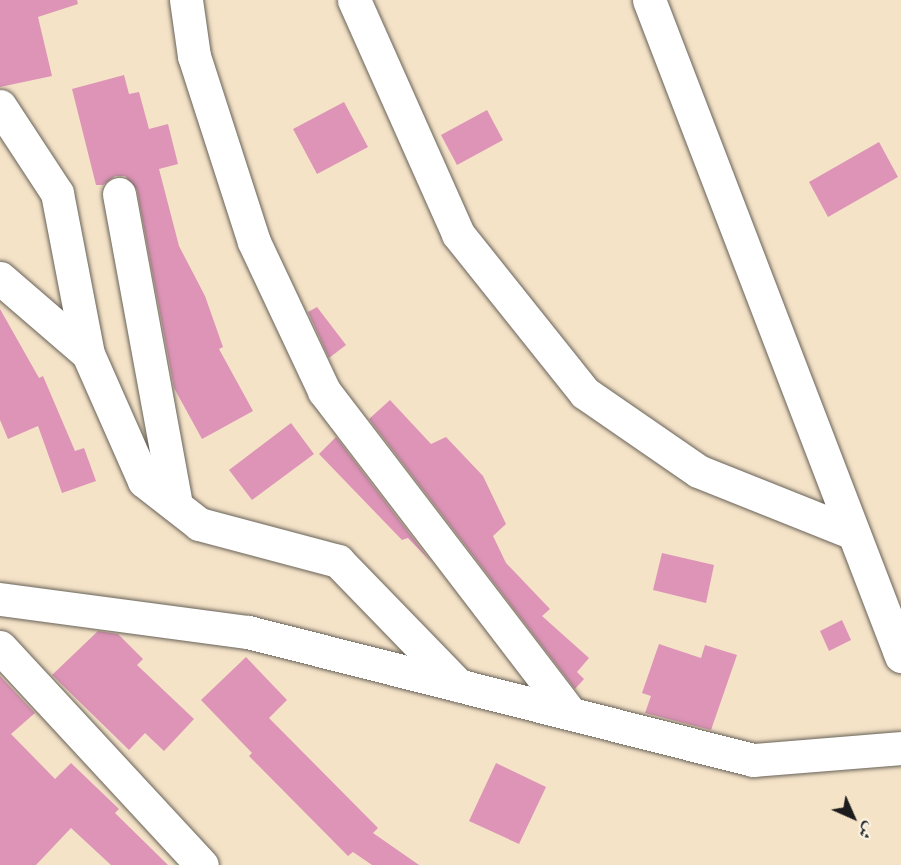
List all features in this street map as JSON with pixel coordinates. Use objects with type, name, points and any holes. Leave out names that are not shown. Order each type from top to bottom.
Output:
[{"type":"street","points":[[186,0],[194,56],[254,242],[324,391],[570,713]]},
{"type":"street","points":[[354,0],[458,234],[585,393],[698,471],[854,533]]},
{"type":"street","points":[[649,0],[901,656]]},
{"type":"street","points":[[0,106],[57,193],[88,354],[144,481],[200,524],[338,561],[458,685]]},
{"type":"street","points":[[119,194],[176,506]]},
{"type":"street","points":[[0,278],[88,354]]},
{"type":"street","points":[[0,600],[248,632],[753,760],[901,748]]},
{"type":"street","points":[[0,647],[202,865]]},
{"type":"building","points":[[0,0],[77,0],[78,4],[38,17],[52,76],[0,87]]},
{"type":"building","points":[[124,75],[129,94],[139,92],[149,129],[168,124],[178,164],[159,169],[179,246],[205,296],[223,347],[219,349],[253,411],[202,439],[174,388],[137,190],[125,176],[115,176],[103,185],[96,185],[72,89]]},
{"type":"building","points":[[344,102],[368,147],[317,174],[293,129]]},
{"type":"building","points":[[487,110],[503,140],[457,165],[441,135]]},
{"type":"building","points":[[879,142],[898,177],[828,217],[809,182]]},
{"type":"building","points":[[317,307],[346,345],[329,358],[308,312]]},
{"type":"building","points":[[0,309],[39,378],[43,376],[75,451],[84,448],[96,481],[62,493],[38,426],[8,439],[0,420]]},
{"type":"building","points":[[390,400],[431,444],[446,437],[483,476],[506,524],[493,536],[506,563],[550,609],[542,616],[589,658],[577,672],[584,679],[575,689],[369,419]]},
{"type":"building","points":[[291,423],[314,454],[252,500],[229,470]]},
{"type":"building","points":[[336,437],[432,563],[408,538],[402,540],[319,454]]},
{"type":"building","points":[[662,553],[714,565],[706,603],[653,590]]},
{"type":"building","points":[[842,620],[851,640],[829,651],[820,631]]},
{"type":"building","points":[[98,631],[118,634],[143,659],[137,665],[194,719],[164,751],[145,733],[129,750],[52,675]]},
{"type":"building","points":[[659,644],[701,658],[705,645],[737,655],[711,730],[645,713],[651,696],[642,693]]},
{"type":"building","points":[[246,657],[287,700],[269,718],[378,828],[373,833],[419,865],[372,865],[353,852],[348,856],[249,756],[252,753],[201,700]]},
{"type":"building","points":[[0,676],[35,713],[11,734],[55,779],[71,763],[119,809],[115,813],[168,865],[111,865],[71,828],[36,865],[0,865]]},
{"type":"building","points":[[496,763],[546,787],[519,844],[469,821]]}]
